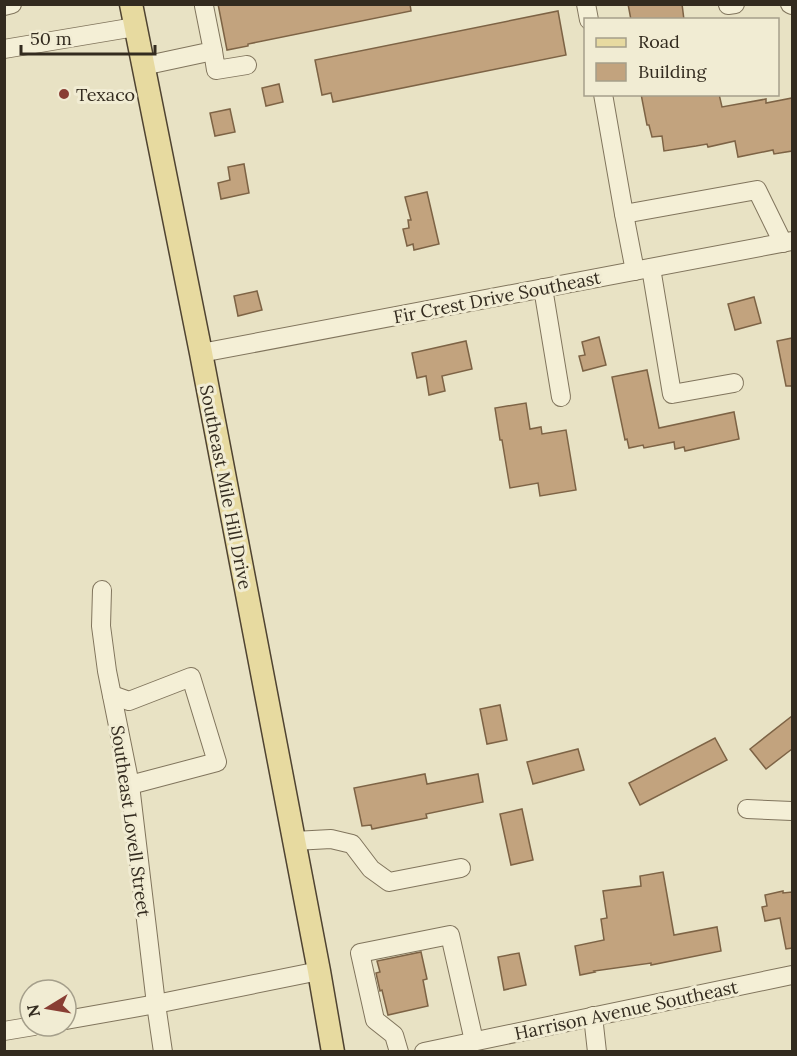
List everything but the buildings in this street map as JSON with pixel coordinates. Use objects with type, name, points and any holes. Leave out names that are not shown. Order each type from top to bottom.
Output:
[{"type":"main road","name":"Southeast Mile Hill Drive","points":[[131,4],[201,353],[333,1052]]},
{"type":"street","points":[[4,6],[12,4]]},
{"type":"street","points":[[204,6],[216,70],[247,65]]},
{"type":"street","points":[[4,49],[135,27]]},
{"type":"street","points":[[143,66],[213,51]]},
{"type":"street","points":[[603,96],[624,214],[643,269],[672,394],[734,383]]},
{"type":"street","points":[[624,214],[757,190],[788,242]]},
{"type":"street","name":"Fir Crest Drive Southeast","points":[[201,353],[788,242]]},
{"type":"street","points":[[543,288],[561,397]]},
{"type":"street","name":"Southeast Lovell Street","points":[[102,590],[101,626],[107,671],[130,785],[156,1004],[164,1052]]},
{"type":"street","points":[[112,695],[129,700],[191,677],[217,762],[130,785]]},
{"type":"street","points":[[747,809],[792,811]]},
{"type":"street","points":[[294,841],[331,839],[352,844],[371,869],[389,882],[461,868]]},
{"type":"street","points":[[399,1052],[394,1035],[375,1020],[360,953],[450,935],[474,1041]]},
{"type":"street","points":[[78,1018],[319,970]]},
{"type":"street","name":"Harrison Avenue Southeast","points":[[424,1052],[792,975]]},
{"type":"street","points":[[593,1016],[597,1052]]},
{"type":"place","name":"Texaco","points":[[64,94]]}]
